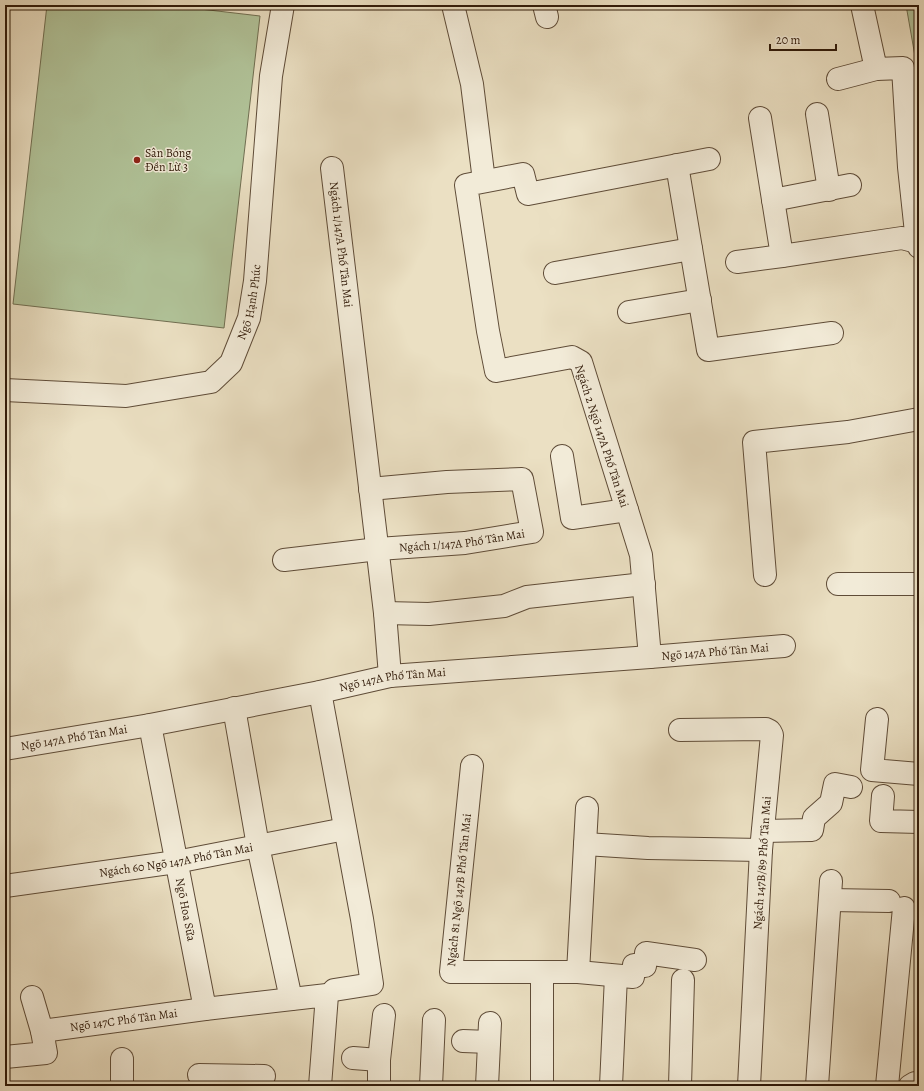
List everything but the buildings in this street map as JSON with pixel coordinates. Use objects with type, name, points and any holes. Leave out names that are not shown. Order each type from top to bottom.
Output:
[{"type":"street","name":"Ngõ Hạnh Phúc","points":[[5,390],[126,396],[211,382],[231,363],[249,318],[255,281],[271,76],[283,5]]},
{"type":"street","points":[[453,5],[472,84],[484,181]]},
{"type":"street","points":[[862,5],[876,69]]},
{"type":"street","points":[[737,262],[902,238],[918,244],[914,167],[903,68],[876,69],[838,79]]},
{"type":"street","points":[[817,114],[829,190]]},
{"type":"street","points":[[760,118],[782,256]]},
{"type":"street","name":"Ngách 2 Ngõ 147A Phố Tân Mai","points":[[650,657],[641,555],[581,362],[572,357],[496,371],[488,331],[466,185],[523,174],[528,194],[709,159]]},
{"type":"street","points":[[677,165],[708,350],[832,333]]},
{"type":"street","name":"Ngách 1/147A Phố Tân Mai","points":[[332,168],[378,549],[390,676]]},
{"type":"street","points":[[773,200],[850,186]]},
{"type":"street","points":[[555,274],[691,249]]},
{"type":"street","points":[[628,312],[700,300]]},
{"type":"street","points":[[765,575],[754,442],[848,432],[919,418]]},
{"type":"street","points":[[562,456],[572,518],[627,510]]},
{"type":"street","name":"Ngách 1/147A Phố Tân Mai","points":[[370,489],[447,482],[522,479],[532,532],[465,543],[378,549]]},
{"type":"street","points":[[284,560],[378,549]]},
{"type":"street","points":[[385,613],[429,614],[504,606],[527,597],[644,584]]},
{"type":"street","points":[[838,584],[919,584]]},
{"type":"street","name":"Ngõ 147A Phố Tân Mai","points":[[5,749],[150,725],[320,692],[390,676],[784,646]]},
{"type":"street","points":[[320,692],[362,919],[372,984],[334,990]]},
{"type":"street","points":[[234,708],[258,846],[291,1000]]},
{"type":"street","points":[[877,719],[872,770],[919,774]]},
{"type":"street","name":"Ngõ Hoa Sữa","points":[[150,725],[205,1009]]},
{"type":"street","name":"Ngách 147B/89 Phố Tân Mai","points":[[680,730],[766,729],[770,731],[772,735],[762,841],[749,1086]]},
{"type":"street","name":"Ngách 81 Ngõ 147B Phố Tân Mai","points":[[472,766],[451,972],[578,972],[633,978],[634,965],[645,966],[646,953],[695,960]]},
{"type":"street","points":[[585,844],[648,848],[762,841],[812,830],[814,818],[831,803],[835,784],[851,787]]},
{"type":"street","points":[[882,796],[881,821],[919,822]]},
{"type":"street","points":[[578,972],[587,808]]},
{"type":"street","name":"Ngách 60 Ngõ 147A Phố Tân Mai","points":[[5,886],[176,862],[345,829]]},
{"type":"street","points":[[817,1086],[831,890],[897,905],[887,1086]]},
{"type":"street","points":[[542,973],[542,1086]]},
{"type":"street","points":[[611,1086],[616,976]]},
{"type":"street","points":[[680,1086],[683,980]]},
{"type":"street","points":[[205,1009],[327,995],[320,1086]]},
{"type":"street","points":[[5,1057],[46,1053],[42,1031],[32,997]]},
{"type":"street","name":"Ngõ 147C Phố Tân Mai","points":[[42,1031],[205,1009]]},
{"type":"street","points":[[379,1086],[379,1060],[384,1015]]},
{"type":"street","points":[[431,1086],[434,1020]]},
{"type":"street","points":[[463,1041],[489,1032],[487,1086]]},
{"type":"street","points":[[353,1058],[379,1060]]},
{"type":"street","points":[[122,1059],[122,1086]]},
{"type":"street","points":[[199,1075],[264,1074]]},
{"type":"street","points":[[910,1086],[915,1083],[919,1083]]},
{"type":"green space","name":"Sân Bóng Đền Lừ 3","points":[[47,5],[166,5],[260,16],[224,328],[13,304]]},
{"type":"green space","points":[[906,5],[919,5],[919,79]]},
{"type":"place","name":"Sân Bóng Đền Lừ 3","points":[[137,160]]}]
